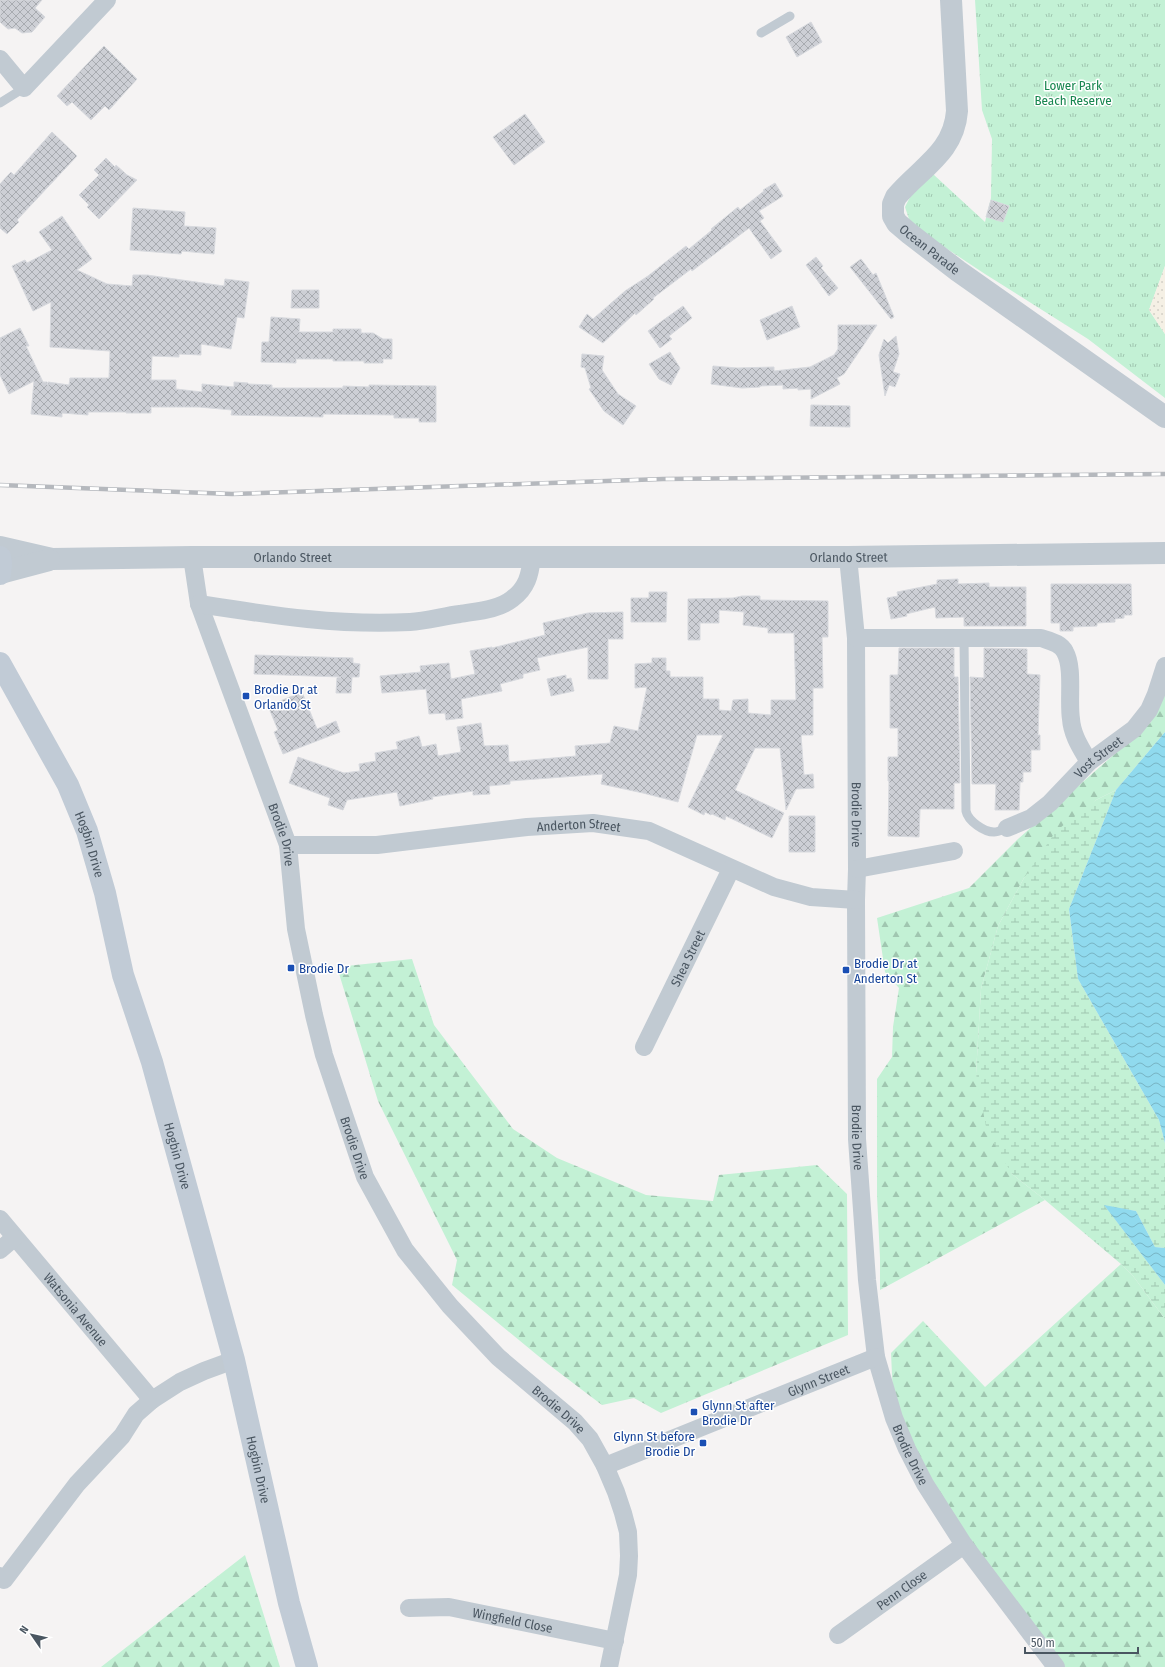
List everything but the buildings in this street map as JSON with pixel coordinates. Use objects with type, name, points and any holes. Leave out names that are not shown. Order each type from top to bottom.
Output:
[{"type":"main road","points":[[0,557],[0,573]]},
{"type":"main road","name":"Hogbin Drive","points":[[0,663],[68,785],[87,831],[105,893],[124,975],[152,1062],[234,1360],[289,1604],[307,1667]]},
{"type":"street","points":[[0,59],[24,88],[107,0]]},
{"type":"street","name":"Ocean Parade","points":[[951,0],[957,111],[956,125],[951,138],[942,150],[896,197],[893,204],[893,216],[897,223],[910,234],[958,271],[1165,417]]},
{"type":"street","name":"Orlando Street","points":[[0,547],[52,559],[192,557],[848,557],[1161,550]]},
{"type":"street","name":"Brodie Drive","points":[[192,557],[199,604],[288,845],[296,929],[314,1015],[324,1055],[365,1177],[405,1250],[450,1306],[498,1357],[575,1422],[590,1438],[605,1466],[623,1513],[628,1532],[628,1575],[609,1667]]},
{"type":"street","points":[[199,604],[297,619],[354,623],[411,622],[496,608],[511,600],[523,590],[529,577],[532,557]]},
{"type":"street","name":"Brodie Drive","points":[[848,557],[856,638],[857,1139],[869,1295],[876,1357],[894,1418],[907,1449],[925,1484],[964,1545],[1056,1667]]},
{"type":"street","name":"Orlando Street","points":[[0,573],[52,559]]},
{"type":"street","points":[[856,638],[1042,638],[1054,642],[1065,651],[1069,669],[1070,720],[1073,734],[1089,762]]},
{"type":"street","name":"Vost Street","points":[[1007,828],[1031,818],[1050,803],[1089,762],[1134,729],[1149,710],[1165,666]]},
{"type":"street","name":"Anderton Street","points":[[288,845],[377,845],[527,827],[593,823],[649,831],[774,888],[811,897],[856,900]]},
{"type":"street","points":[[857,869],[954,851]]},
{"type":"street","name":"Shea Street","points":[[644,1048],[731,869]]},
{"type":"street","name":"Watsonia Avenue","points":[[0,1219],[14,1238],[152,1400]]},
{"type":"street","points":[[0,1250],[14,1238]]},
{"type":"street","name":"Glynn Street","points":[[605,1466],[876,1357]]},
{"type":"street","points":[[2,1578],[77,1484],[122,1436],[136,1414],[152,1400],[180,1382],[234,1360]]},
{"type":"street","name":"Penn Close","points":[[838,1634],[964,1545]]},
{"type":"street","name":"Wingfield Close","points":[[409,1608],[449,1607],[615,1641]]},
{"type":"lane","points":[[761,33],[790,16]]},
{"type":"lane","points":[[0,103],[24,88]]},
{"type":"lane","points":[[964,639],[967,816],[979,826],[988,830],[995,832],[1007,828]]},
{"type":"green space","name":"Lower Park Beach Reserve","points":[[975,0],[1165,0],[1165,266],[1149,310],[1165,334],[1165,398],[1088,339],[911,225],[905,207],[910,197],[933,174],[985,222],[991,198],[992,139],[982,110]]},
{"type":"green space","points":[[1165,680],[1165,732],[1116,790],[1096,800],[1024,878],[998,926],[981,989],[976,1074],[1012,1174],[1045,1200],[880,1290],[877,1196],[877,1079],[892,1057],[893,1027],[899,988],[885,972],[877,918],[969,888],[1018,839],[1151,722]]},
{"type":"green space","points":[[1116,790],[1069,909],[1078,979],[1159,1120],[1165,1143],[1165,1248],[1155,1247],[1136,1211],[1105,1206],[1165,1285],[1165,1319],[1133,1276],[1121,1264],[1012,1174],[987,1132],[976,1074],[981,989],[998,926],[1024,878],[1056,831],[1096,800]]},
{"type":"green space","points":[[412,959],[434,1025],[513,1129],[557,1158],[646,1195],[713,1201],[719,1175],[817,1165],[847,1194],[848,1335],[661,1413],[634,1398],[602,1405],[548,1364],[452,1285],[457,1260],[378,1101],[337,967]]},
{"type":"green space","points":[[1121,1264],[1133,1276],[1165,1319],[1165,1667],[1056,1667],[964,1545],[894,1418],[891,1353],[923,1321],[985,1387]]},
{"type":"green space","points":[[245,1555],[280,1667],[101,1667]]},
{"type":"sand","points":[[1165,266],[1165,334],[1149,310]]},
{"type":"water","points":[[1165,732],[1165,1143],[1159,1120],[1078,979],[1069,909],[1116,790]]},
{"type":"water","points":[[1104,1205],[1136,1211],[1155,1247],[1165,1248],[1165,1285]]},
{"type":"railway","points":[[0,485],[232,494],[663,479],[1165,474]]},
{"type":"place","name":"Brodie Dr at Orlando St","points":[[246,696]]},
{"type":"place","name":"Brodie Dr","points":[[291,968]]},
{"type":"place","name":"Brodie Dr at Anderton St","points":[[846,970]]},
{"type":"place","name":"Glynn St after Brodie Dr","points":[[694,1412]]},
{"type":"place","name":"Glynn St before Brodie Dr","points":[[703,1443]]}]
